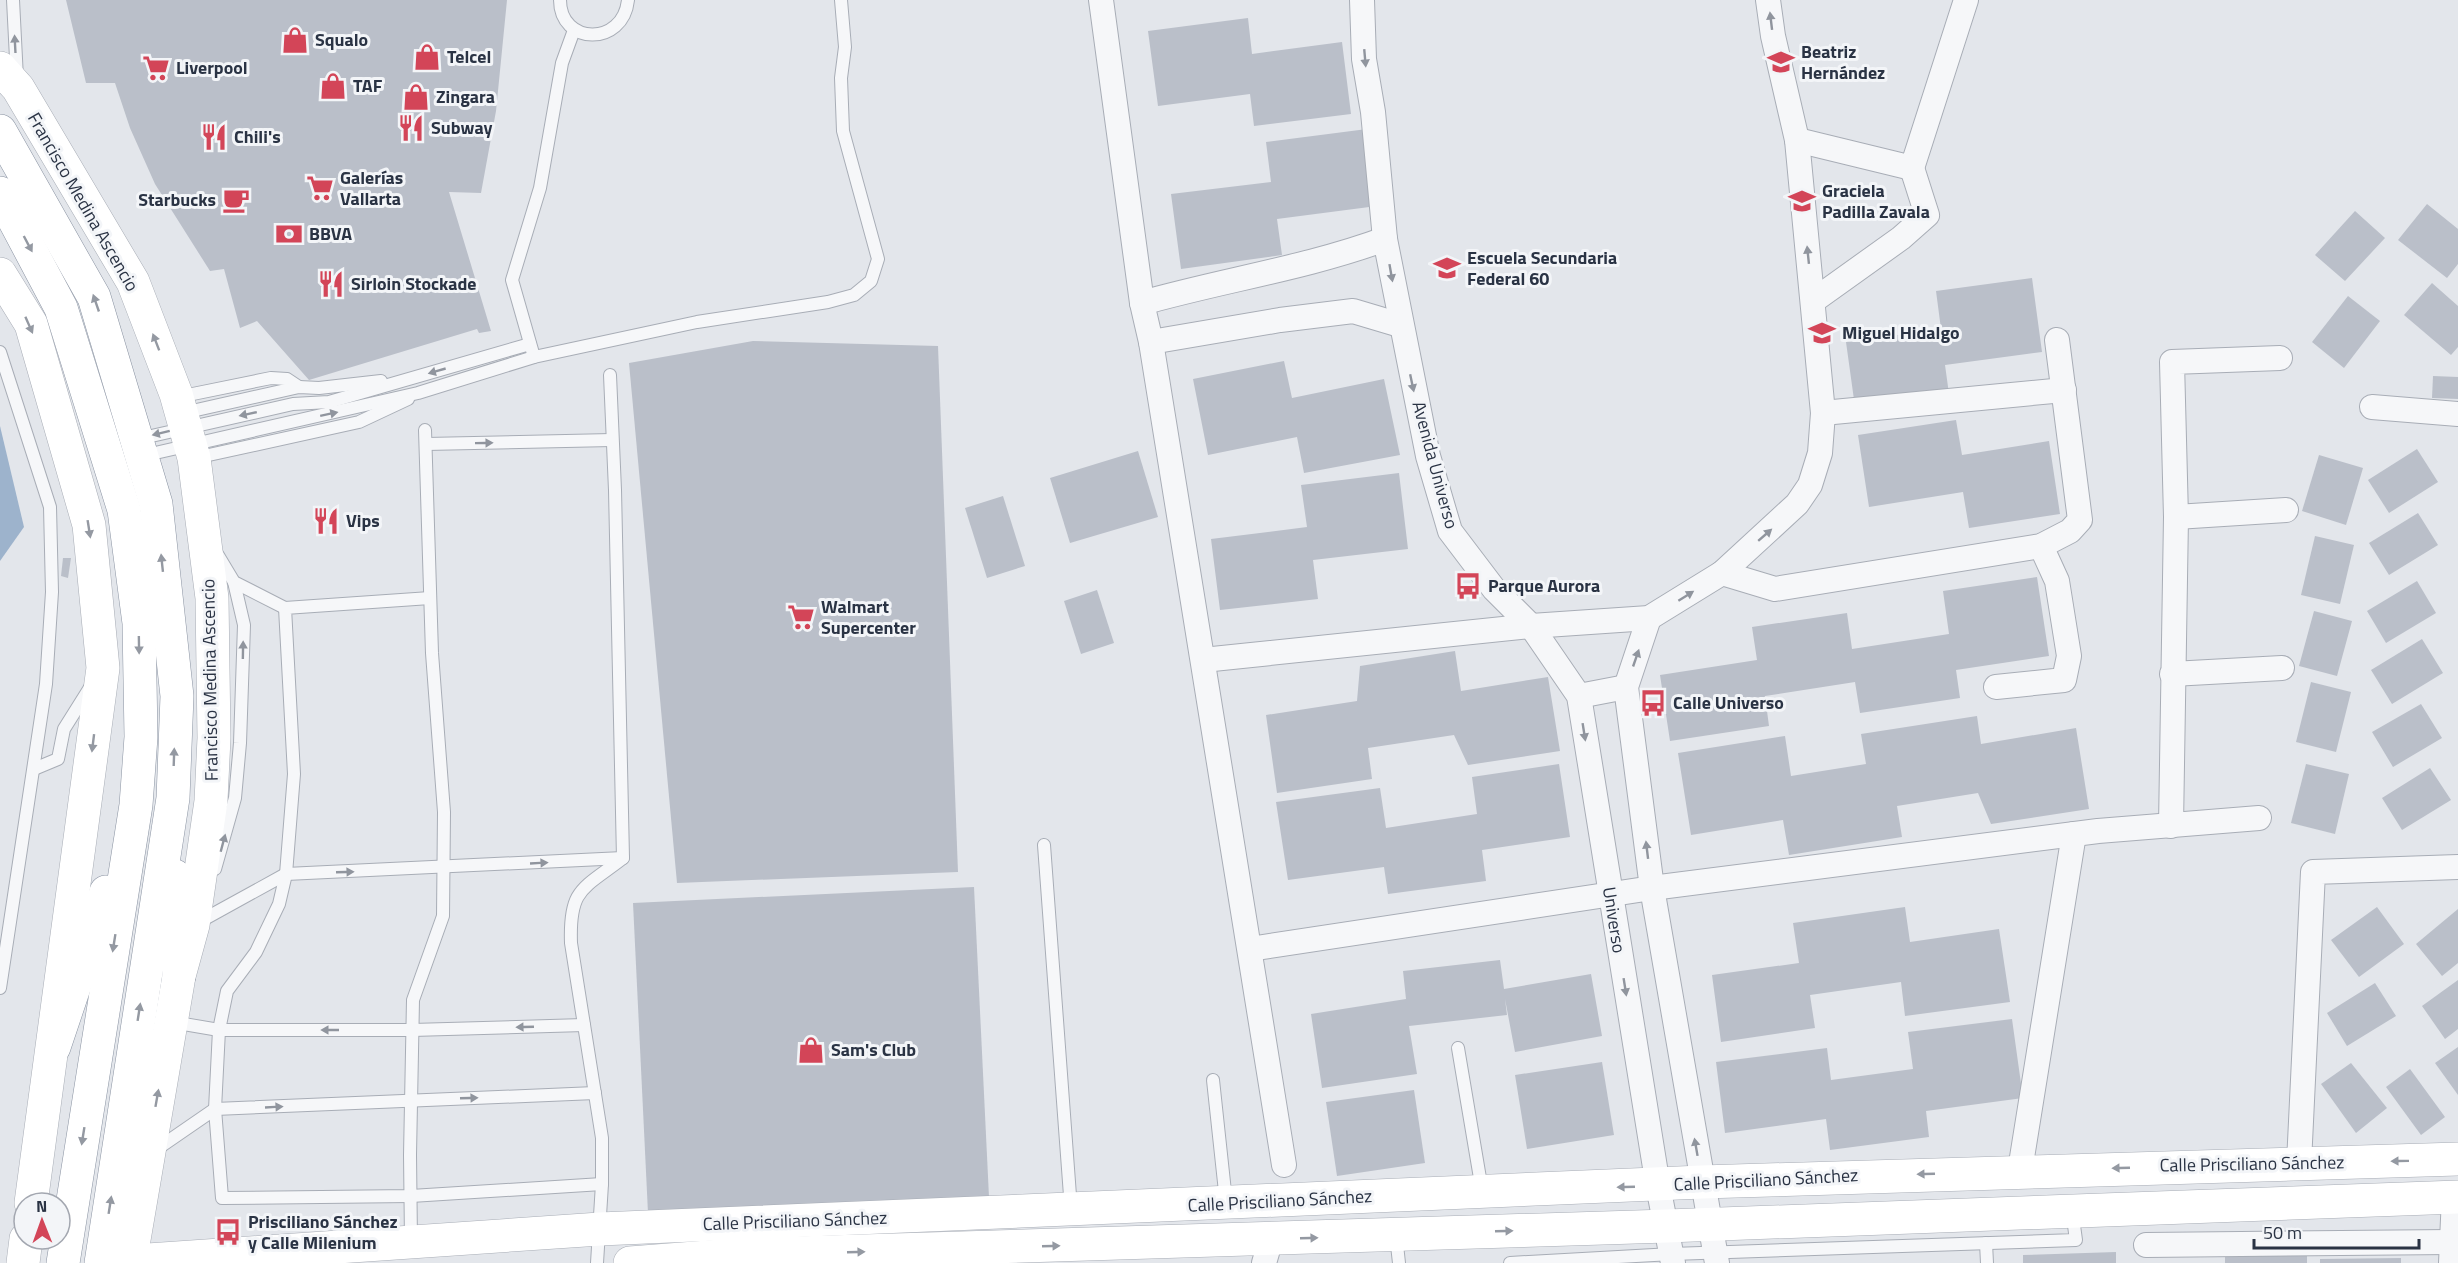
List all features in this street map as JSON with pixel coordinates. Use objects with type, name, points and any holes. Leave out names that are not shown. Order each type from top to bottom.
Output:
[{"type":"main road","name":"Francisco Medina Ascencio","points":[[9,78],[133,282],[185,428],[204,532],[212,598],[214,738],[211,801],[195,910],[179,976],[148,1155],[116,1262]]},
{"type":"main road","name":"Francisco Medina Ascencio","points":[[0,130],[94,297],[106,456],[89,525],[103,668],[34,1191]]},
{"type":"main road","name":"Francisco Medina Ascencio","points":[[0,193],[62,308],[124,510],[139,623],[141,737],[136,805],[63,1263]]},
{"type":"main road","name":"Francisco Medina Ascencio","points":[[0,274],[106,456],[156,504],[177,696],[173,798],[116,1262]]},
{"type":"main road","points":[[173,798],[179,976]]},
{"type":"main road","points":[[54,1047],[136,805]]},
{"type":"main road","name":"Calle Prisciliano Sánchez","points":[[116,1262],[600,1229],[2020,1170],[2458,1160]]},
{"type":"main road","name":"Calle Prisciliano Sánchez","points":[[630,1263],[734,1259],[1398,1249],[1715,1247],[1978,1232],[2072,1211],[2456,1197]]},
{"type":"street","points":[[1101,0],[1142,303],[1151,342],[1284,1165]]},
{"type":"street","name":"Avenida Universo","points":[[1362,0],[1364,59],[1372,112],[1385,239],[1400,325],[1428,456],[1450,531],[1494,589],[1532,626]]},
{"type":"street","points":[[1203,660],[1532,626],[1649,618],[1722,573],[1797,504],[1810,485],[1823,437],[1823,413],[1797,140],[1773,36],[1768,0]]},
{"type":"street","points":[[1812,301],[1900,238],[1927,215],[1912,168],[1966,0]]},
{"type":"street","points":[[1797,140],[1912,168]]},
{"type":"street","points":[[1142,303],[1199,287],[1296,267],[1385,239]]},
{"type":"street","points":[[1151,342],[1280,320],[1353,312],[1400,325]]},
{"type":"street","points":[[1722,573],[1775,589],[2041,546],[2070,531],[2080,520],[2057,340]]},
{"type":"street","points":[[2171,826],[2176,517],[2172,362],[2280,358]]},
{"type":"street","points":[[1823,413],[2064,390]]},
{"type":"street","points":[[2372,408],[2458,414]]},
{"type":"street","points":[[2176,517],[2286,510]]},
{"type":"street","points":[[1996,687],[2064,680],[2069,656],[2057,581],[2041,546]]},
{"type":"street","points":[[1649,618],[1626,687],[1652,888],[1715,1247]]},
{"type":"street","name":"Universo","points":[[1532,626],[1579,696],[1658,1186],[1671,1248]]},
{"type":"street","points":[[2172,674],[2282,668]]},
{"type":"street","points":[[1579,696],[1626,687]]},
{"type":"street","points":[[1250,949],[1652,888],[2074,834],[2259,818]]},
{"type":"street","points":[[2020,1170],[2074,834]]},
{"type":"street","points":[[2299,1163],[2313,872],[2458,867]]},
{"type":"street","points":[[2146,1245],[2451,1252],[2456,1197]]},
{"type":"street","points":[[734,1259],[739,1224]]},
{"type":"lane","points":[[9,78],[12,0]]},
{"type":"lane","points":[[560,0],[560,12],[574,30],[594,36],[614,30],[626,14],[628,0]]},
{"type":"lane","points":[[185,428],[359,422],[394,408],[418,393],[534,357],[697,322],[828,302],[854,295],[871,281],[878,259],[843,131],[841,78],[845,46],[841,0]]},
{"type":"lane","points":[[534,357],[512,280],[540,188],[562,63],[574,30]]},
{"type":"lane","points":[[106,456],[185,428],[292,404],[329,402],[530,344]]},
{"type":"lane","points":[[0,352],[50,507],[52,592],[47,673],[0,988]]},
{"type":"lane","points":[[609,375],[623,858]]},
{"type":"lane","points":[[106,456],[185,428],[271,378],[286,379],[299,387],[319,388],[411,379]]},
{"type":"lane","points":[[411,1242],[413,1000],[443,916],[444,868],[444,812],[430,598],[425,430]]},
{"type":"lane","points":[[426,444],[612,440]]},
{"type":"lane","points":[[195,910],[217,866],[235,798],[242,713],[243,625],[234,582],[204,532]]},
{"type":"lane","points":[[234,582],[285,608],[430,598]]},
{"type":"lane","points":[[285,608],[294,774],[286,874],[279,904],[256,952],[227,991],[219,1030],[215,1109],[222,1198],[411,1196],[602,1184]]},
{"type":"lane","points":[[34,769],[58,759],[64,729],[103,668]]},
{"type":"lane","points":[[1044,845],[1071,1210]]},
{"type":"lane","points":[[195,910],[286,874],[623,858]]},
{"type":"lane","points":[[597,1263],[602,1184],[602,1138],[571,943],[570,913],[579,892],[623,858]]},
{"type":"lane","points":[[171,1022],[219,1030],[412,1030],[584,1025]]},
{"type":"lane","points":[[1458,1048],[1483,1192]]},
{"type":"lane","points":[[1213,1080],[1226,1203]]},
{"type":"lane","points":[[148,1155],[215,1109],[595,1093]]},
{"type":"lane","points":[[1978,1232],[1987,1263]]},
{"type":"lane","points":[[1510,1263],[1671,1248]]},
{"type":"water","points":[[0,426],[24,527],[0,561]]},
{"type":"building","name":"Galerías Vallarta","points":[[66,0],[507,0],[496,111],[481,193],[449,192],[491,331],[479,333],[477,329],[309,380],[257,321],[240,328],[224,269],[210,271],[155,184],[130,128],[115,83],[86,83]]},
{"type":"building","points":[[1248,18],[1252,54],[1342,42],[1351,114],[1254,126],[1250,94],[1158,106],[1148,31]]},
{"type":"building","points":[[1367,129],[1377,206],[1277,219],[1282,255],[1181,269],[1171,194],[1271,182],[1266,142]]},
{"type":"building","points":[[2427,204],[2458,229],[2458,264],[2447,278],[2398,240]]},
{"type":"building","points":[[2355,211],[2385,238],[2345,281],[2315,255]]},
{"type":"building","points":[[2032,278],[2042,352],[1945,365],[1949,394],[1855,407],[1846,342],[1941,329],[1936,291]]},
{"type":"building","points":[[2432,283],[2458,306],[2458,347],[2451,355],[2404,315]]},
{"type":"building","points":[[2348,296],[2380,321],[2344,368],[2312,342]]},
{"type":"building","name":"Walmart Supercenter","points":[[753,341],[938,346],[958,872],[677,883],[629,363]]},
{"type":"building","points":[[1284,361],[1292,398],[1384,379],[1400,455],[1304,473],[1297,437],[1208,455],[1193,379]]},
{"type":"building","points":[[2433,376],[2458,377],[2458,399],[2432,398]]},
{"type":"building","points":[[1956,420],[1962,455],[2049,441],[2060,514],[1969,528],[1963,492],[1869,507],[1858,435]]},
{"type":"building","points":[[2417,449],[2438,482],[2389,513],[2368,480]]},
{"type":"building","points":[[1138,451],[1158,517],[1070,543],[1050,478]]},
{"type":"building","points":[[2319,455],[2363,468],[2346,525],[2302,511]]},
{"type":"building","points":[[1399,473],[1408,549],[1313,560],[1318,599],[1220,610],[1211,539],[1307,527],[1301,485]]},
{"type":"building","points":[[1003,496],[1025,566],[987,578],[965,508]]},
{"type":"building","points":[[2418,513],[2438,545],[2389,575],[2369,543]]},
{"type":"building","points":[[2315,536],[2354,545],[2340,604],[2301,595]]},
{"type":"building","points":[[63,558],[71,558],[68,578],[61,576]]},
{"type":"building","points":[[2037,577],[2049,656],[1956,670],[1960,698],[1860,713],[1855,682],[1765,696],[1769,726],[1670,741],[1660,675],[1757,660],[1752,627],[1847,613],[1852,649],[1949,634],[1943,591]]},
{"type":"building","points":[[2417,581],[2436,613],[2386,643],[2367,611]]},
{"type":"building","points":[[1097,590],[1114,643],[1081,654],[1064,601]]},
{"type":"building","points":[[2314,611],[2352,621],[2337,676],[2299,666]]},
{"type":"building","points":[[2422,639],[2443,673],[2392,704],[2371,670]]},
{"type":"building","points":[[1455,651],[1461,691],[1548,677],[1560,751],[1468,765],[1454,735],[1368,748],[1372,779],[1277,793],[1266,715],[1357,701],[1360,666]]},
{"type":"building","points":[[2311,682],[2351,692],[2336,752],[2296,742]]},
{"type":"building","points":[[2421,704],[2442,738],[2393,767],[2372,732]]},
{"type":"building","points":[[1977,716],[1981,744],[2076,728],[2089,809],[1991,824],[1978,793],[1897,806],[1902,837],[1789,855],[1783,820],[1691,835],[1678,753],[1785,736],[1791,776],[1866,764],[1861,734]]},
{"type":"building","points":[[1559,764],[1570,837],[1482,850],[1486,881],[1388,894],[1384,867],[1288,880],[1276,802],[1380,788],[1386,828],[1477,814],[1472,777]]},
{"type":"building","points":[[2306,764],[2349,774],[2335,834],[2291,823]]},
{"type":"building","points":[[2430,768],[2451,800],[2402,830],[2382,798]]},
{"type":"building","name":"Sam's Club","points":[[974,887],[989,1197],[648,1213],[633,903]]},
{"type":"building","points":[[1905,907],[1910,942],[1999,929],[2010,1002],[1905,1016],[1901,982],[1810,995],[1815,1028],[1721,1042],[1712,975],[1799,963],[1793,923]]},
{"type":"building","points":[[2377,907],[2404,944],[2359,977],[2331,940]]},
{"type":"building","points":[[2458,909],[2458,963],[2442,976],[2416,944]]},
{"type":"building","points":[[1500,960],[1504,989],[1591,974],[1602,1036],[1515,1052],[1505,999],[1507,1015],[1409,1026],[1417,1074],[1322,1088],[1311,1014],[1406,999],[1403,971]]},
{"type":"building","points":[[2458,980],[2458,1029],[2445,1039],[2422,1006]]},
{"type":"building","points":[[2375,983],[2396,1016],[2347,1046],[2327,1013]]},
{"type":"building","points":[[2012,1019],[2023,1098],[1926,1111],[1929,1137],[1830,1150],[1826,1119],[1725,1133],[1716,1062],[1827,1048],[1831,1080],[1913,1069],[1908,1032]]},
{"type":"building","points":[[2458,1047],[2458,1095],[2435,1063]]},
{"type":"building","points":[[1602,1062],[1614,1135],[1527,1149],[1515,1075]]},
{"type":"building","points":[[2351,1063],[2387,1108],[2356,1133],[2321,1084]]},
{"type":"building","points":[[2410,1069],[2445,1117],[2421,1135],[2386,1087]]},
{"type":"building","points":[[1414,1090],[1425,1163],[1337,1176],[1326,1102]]},
{"type":"building","points":[[2307,1250],[2307,1263],[2225,1263],[2225,1252]]},
{"type":"building","points":[[2116,1252],[2116,1263],[2023,1263],[2023,1255]]},
{"type":"building","points":[[2401,1258],[2401,1263],[2320,1263],[2320,1259]]},
{"type":"place","name":"Squalo","points":[[295,40]]},
{"type":"place","name":"Telcel","points":[[427,57]]},
{"type":"place","name":"Beatriz Hernández","points":[[1781,62]]},
{"type":"place","name":"Liverpool","points":[[156,68]]},
{"type":"place","name":"TAF","points":[[333,86]]},
{"type":"place","name":"Zingara","points":[[416,97]]},
{"type":"place","name":"Subway","points":[[411,128]]},
{"type":"place","name":"Chili's","points":[[214,137]]},
{"type":"place","name":"Galerías Vallarta","points":[[320,188]]},
{"type":"place","name":"Starbucks","points":[[236,200]]},
{"type":"place","name":"Graciela Padilla Zavala","points":[[1802,201]]},
{"type":"place","name":"BBVA","points":[[289,234]]},
{"type":"place","name":"Escuela Secundaria Federal 60","points":[[1447,268]]},
{"type":"place","name":"Sirloin Stockade","points":[[331,284]]},
{"type":"place","name":"Miguel Hidalgo","points":[[1822,333]]},
{"type":"place","name":"Vips","points":[[326,521]]},
{"type":"place","name":"Parque Aurora","points":[[1468,586]]},
{"type":"place","name":"Walmart Supercenter","points":[[801,617]]},
{"type":"place","name":"Calle Universo","points":[[1653,703]]},
{"type":"place","name":"Sam's Club","points":[[811,1050]]},
{"type":"place","name":"Prisciliano Sánchez y Calle Milenium","points":[[228,1232]]}]
